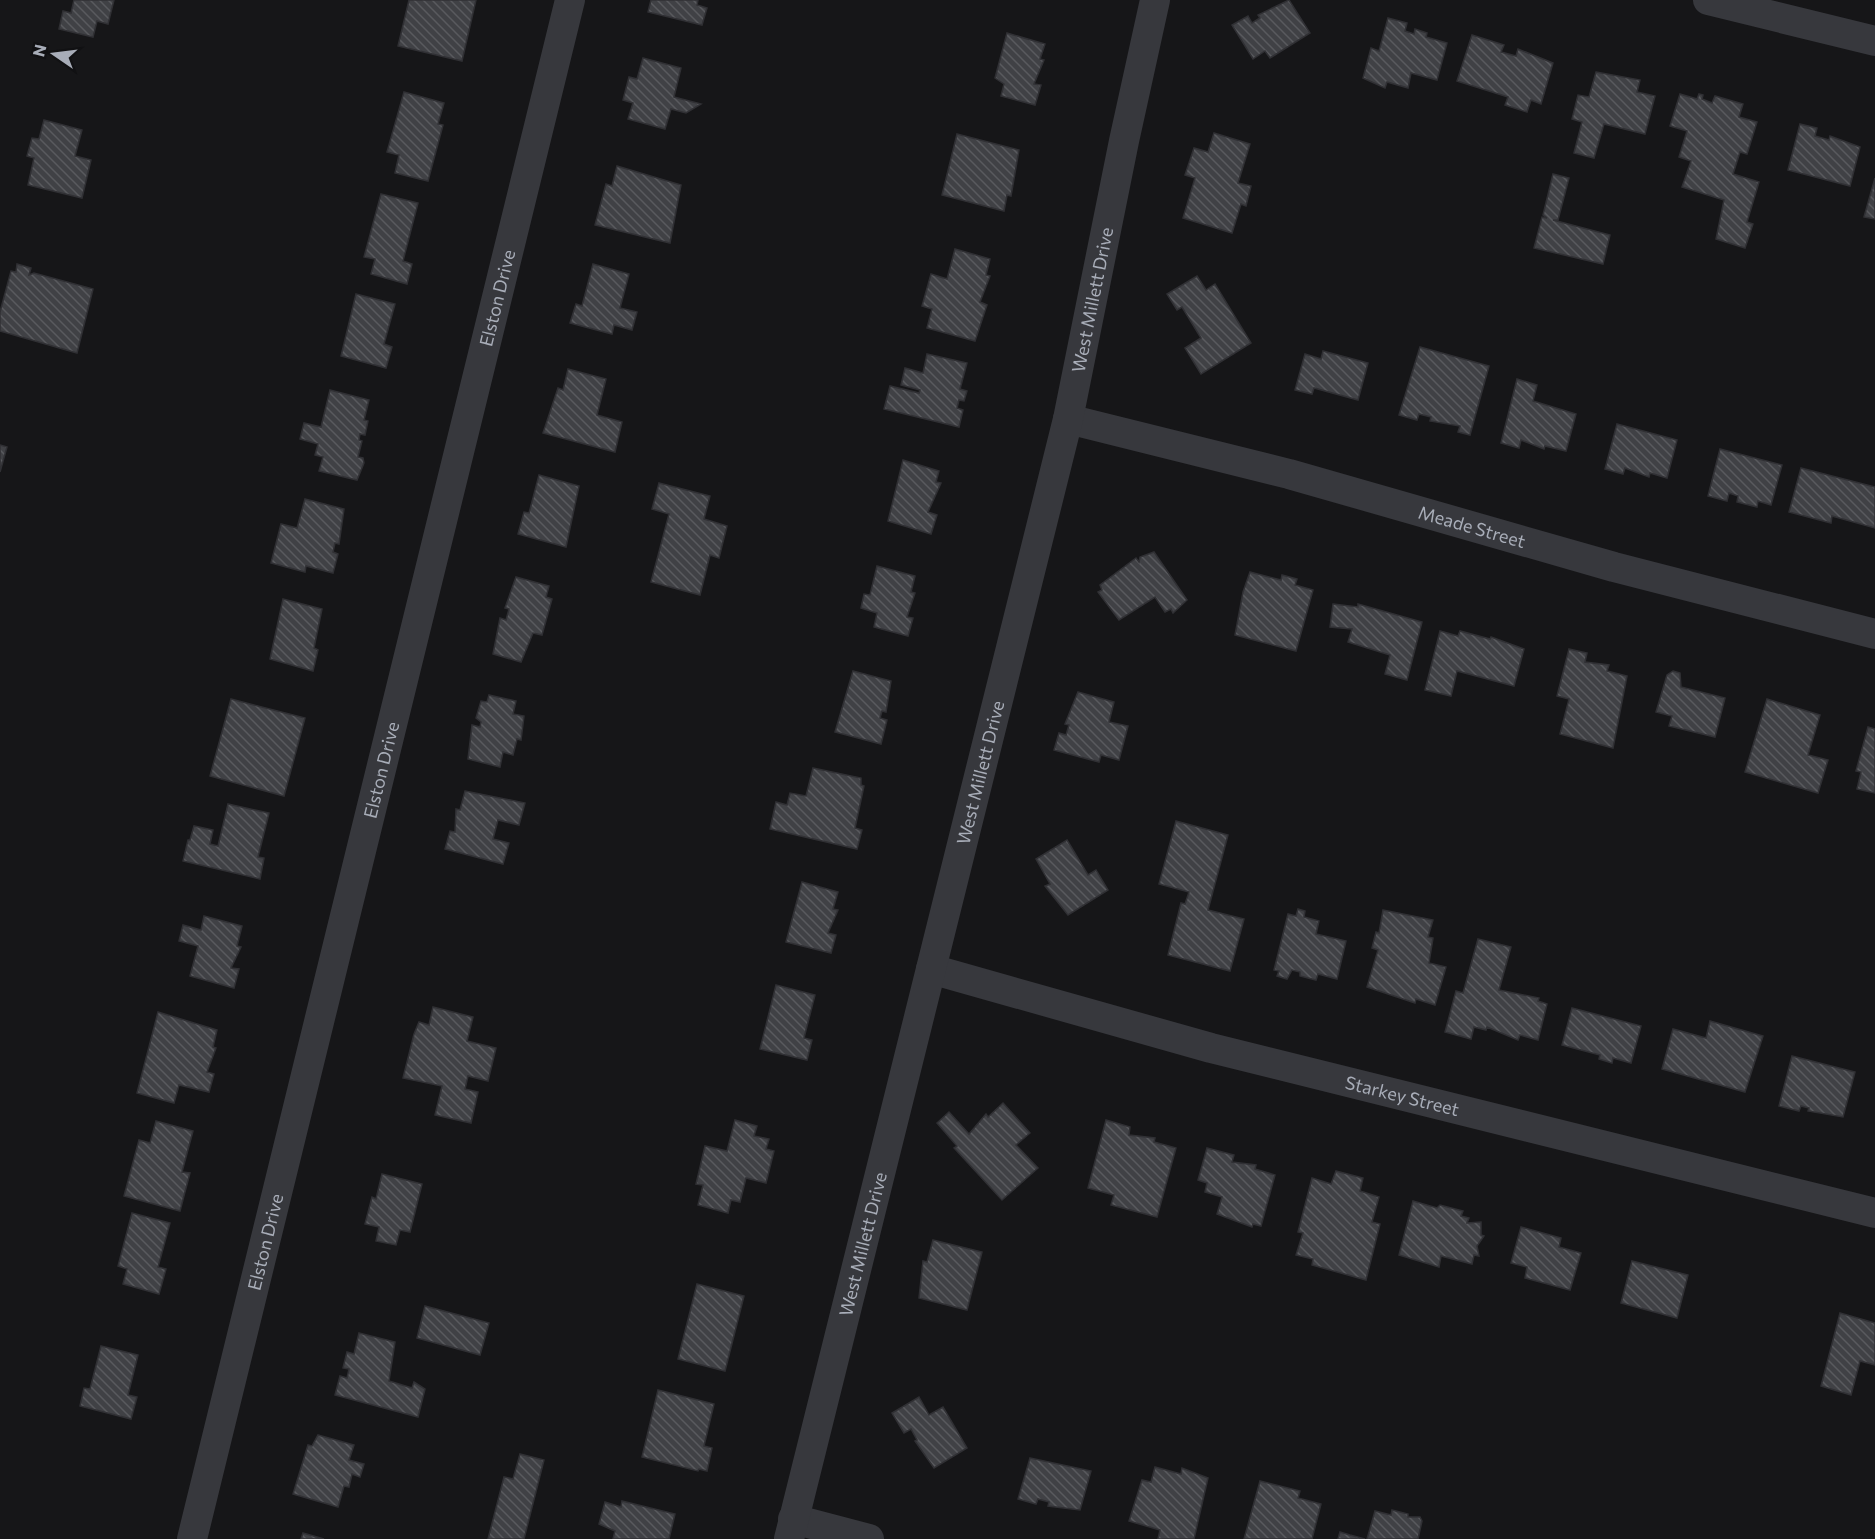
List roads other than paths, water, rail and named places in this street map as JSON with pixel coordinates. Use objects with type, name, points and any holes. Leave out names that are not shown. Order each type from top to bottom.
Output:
[{"type":"street","name":"Elston Drive","points":[[192,1539],[570,0]]},
{"type":"street","name":"West Millett Drive","points":[[791,1529],[1068,418],[1155,0]]},
{"type":"street","points":[[1708,0],[1875,41]]},
{"type":"street","name":"Meade Street","points":[[1068,418],[1289,474],[1614,567],[1875,634]]},
{"type":"street","name":"Starkey Street","points":[[931,969],[1211,1048],[1875,1213]]},
{"type":"street","points":[[791,1529],[869,1539]]}]
